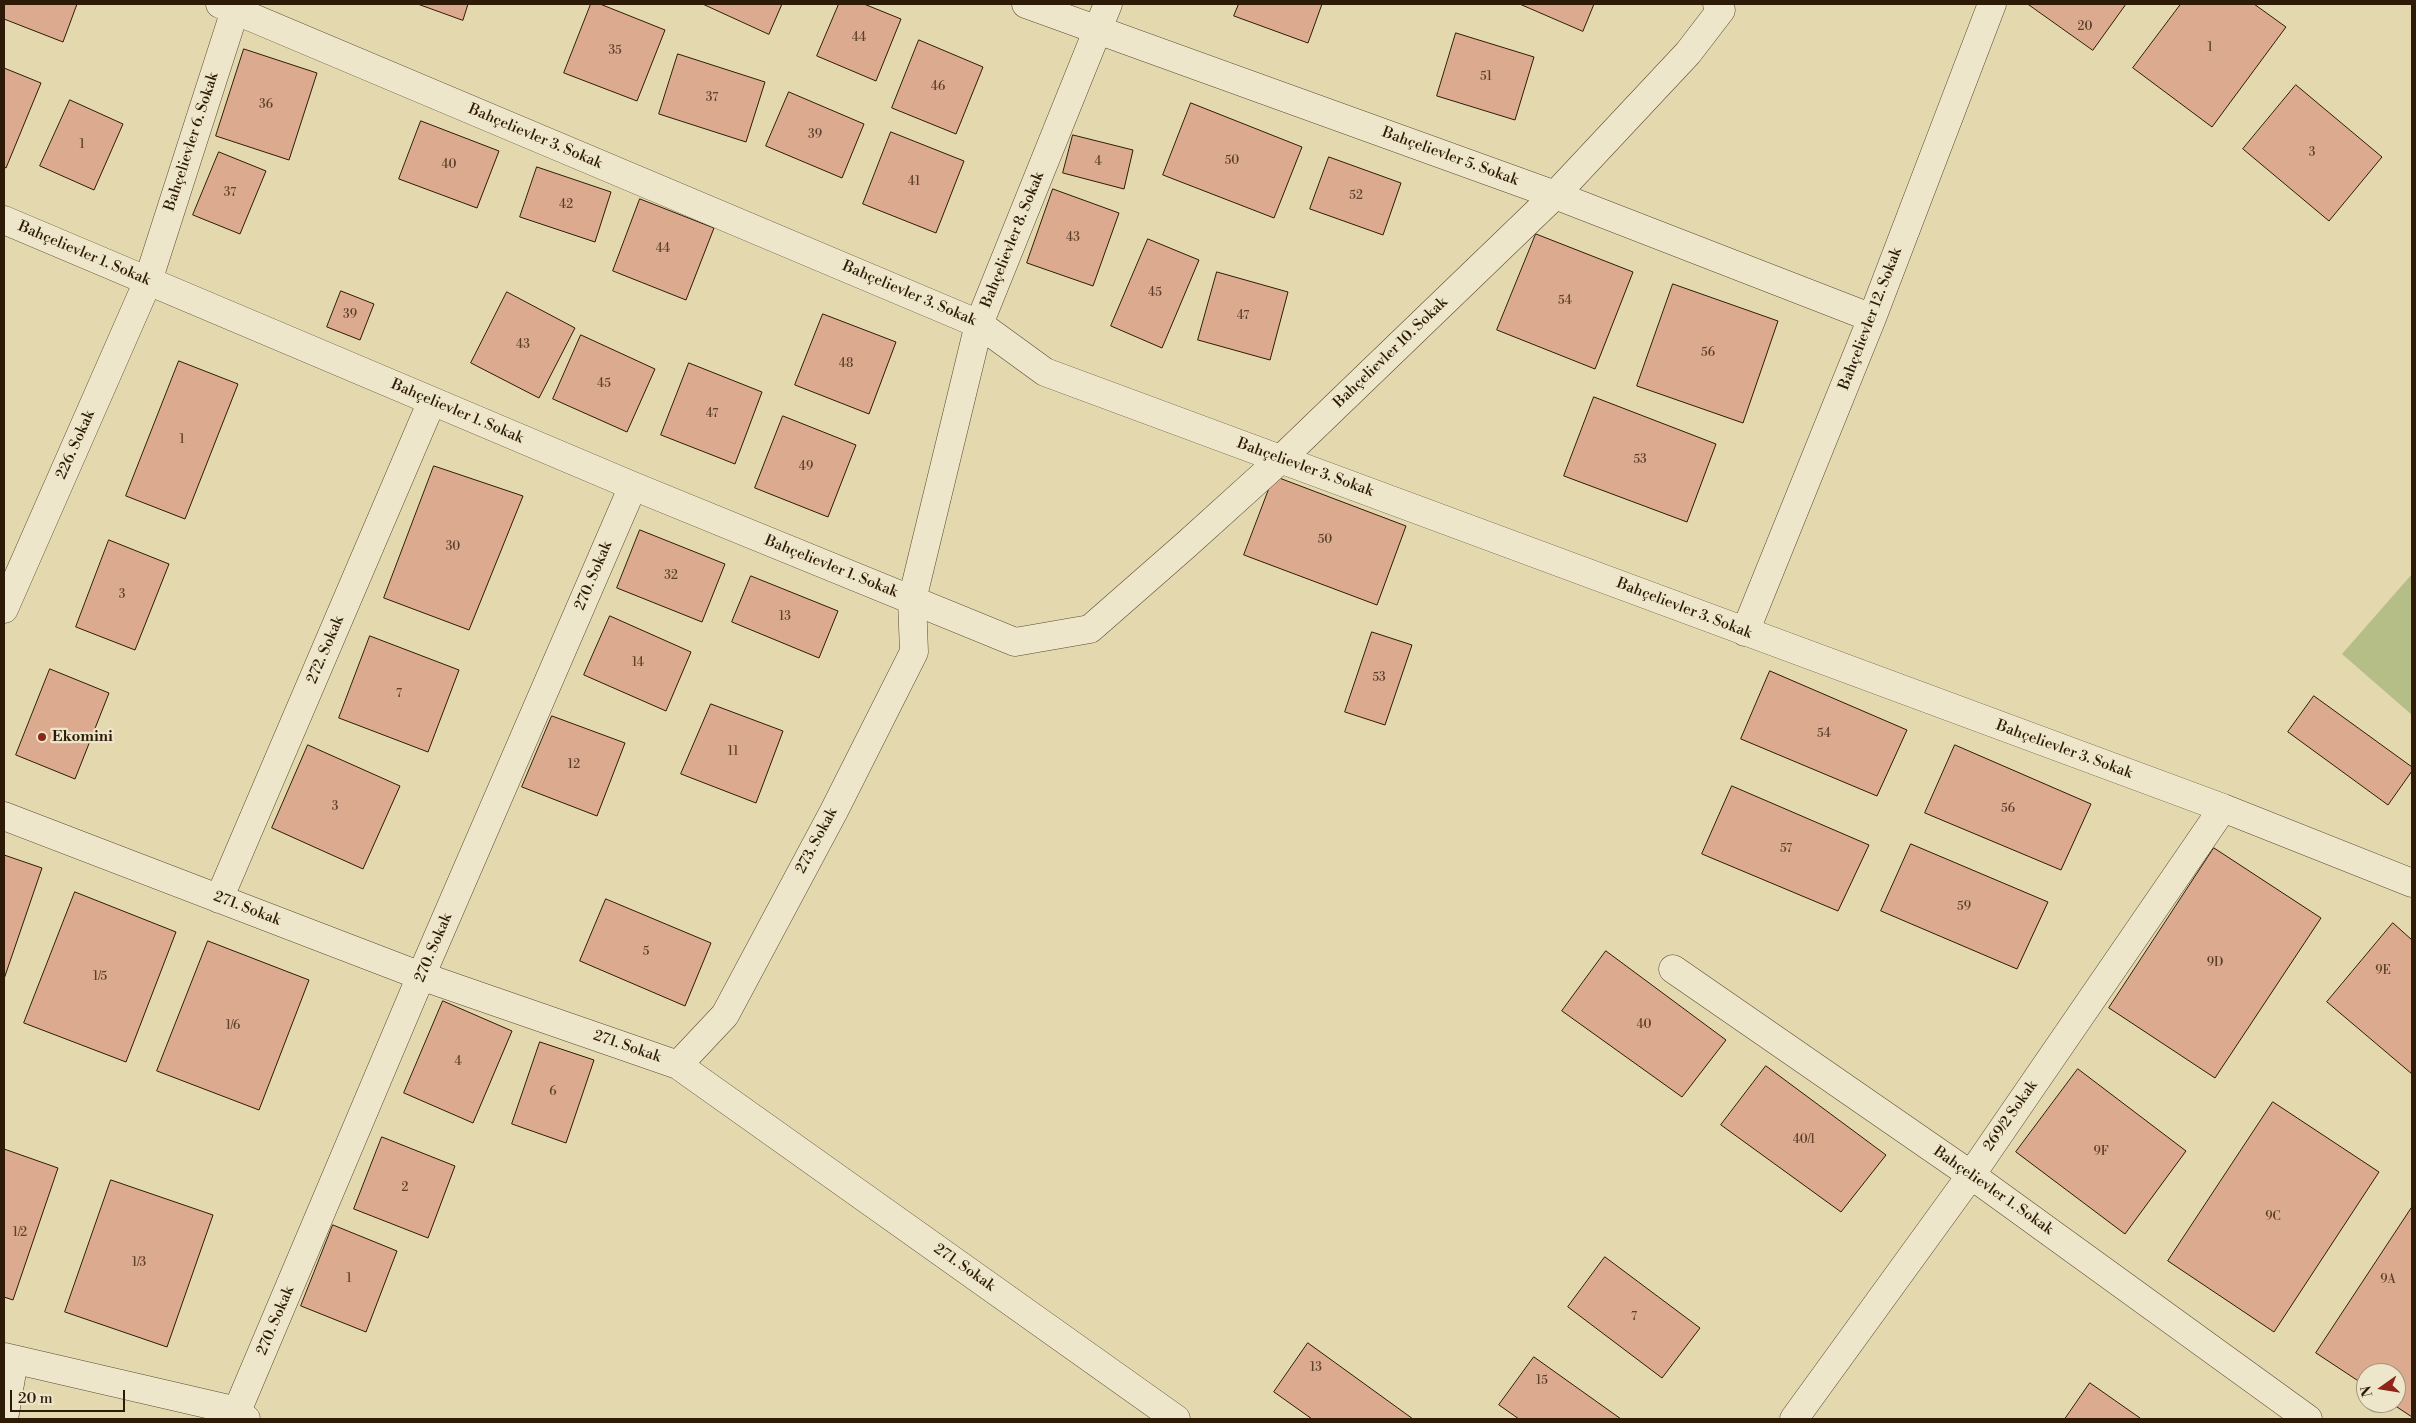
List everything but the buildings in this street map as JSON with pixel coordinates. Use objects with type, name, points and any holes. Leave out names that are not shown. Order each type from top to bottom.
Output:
[{"type":"street","name":"Bahçelievler 5. Sokak","points":[[1026,4],[1555,195],[1872,318]]},
{"type":"street","name":"Bahçelievler 8. Sokak","points":[[912,600],[980,324],[1108,4]]},
{"type":"street","name":"Bahçelievler 12. Sokak","points":[[1745,632],[1872,318],[1992,4]]},
{"type":"street","name":"Bahçelievler 6. Sokak","points":[[148,281],[230,6]]},
{"type":"street","name":"Bahçelievler 3. Sokak","points":[[230,6],[980,324],[1046,372],[2223,808],[2412,883]]},
{"type":"street","name":"Bahçelievler 10. Sokak","points":[[1015,642],[1090,629],[1281,458],[1555,195],[1688,53],[1723,6]]},
{"type":"street","name":"Bahçelievler 1. Sokak","points":[[4,220],[634,486],[1015,642]]},
{"type":"street","name":"226. Sokak","points":[[4,609],[148,281]]},
{"type":"street","name":"272. Sokak","points":[[219,899],[432,401]]},
{"type":"street","name":"270. Sokak","points":[[242,1415],[421,976],[634,486]]},
{"type":"street","name":"273. Sokak","points":[[678,1065],[725,1015],[839,802],[914,652],[912,600]]},
{"type":"street","name":"269/2 Sokak","points":[[1794,1419],[1971,1175],[2223,808]]},
{"type":"street","name":"271. Sokak","points":[[4,816],[421,976],[678,1065],[1176,1419]]},
{"type":"street","name":"Bahçelievler 1. Sokak","points":[[1673,969],[1971,1175],[2308,1419]]},
{"type":"street","points":[[4,1419],[9,1358],[242,1415]]},
{"type":"green space","points":[[2412,574],[2412,715],[2342,654]]},
{"type":"place","name":"Ekomini","points":[[42,737]]}]
